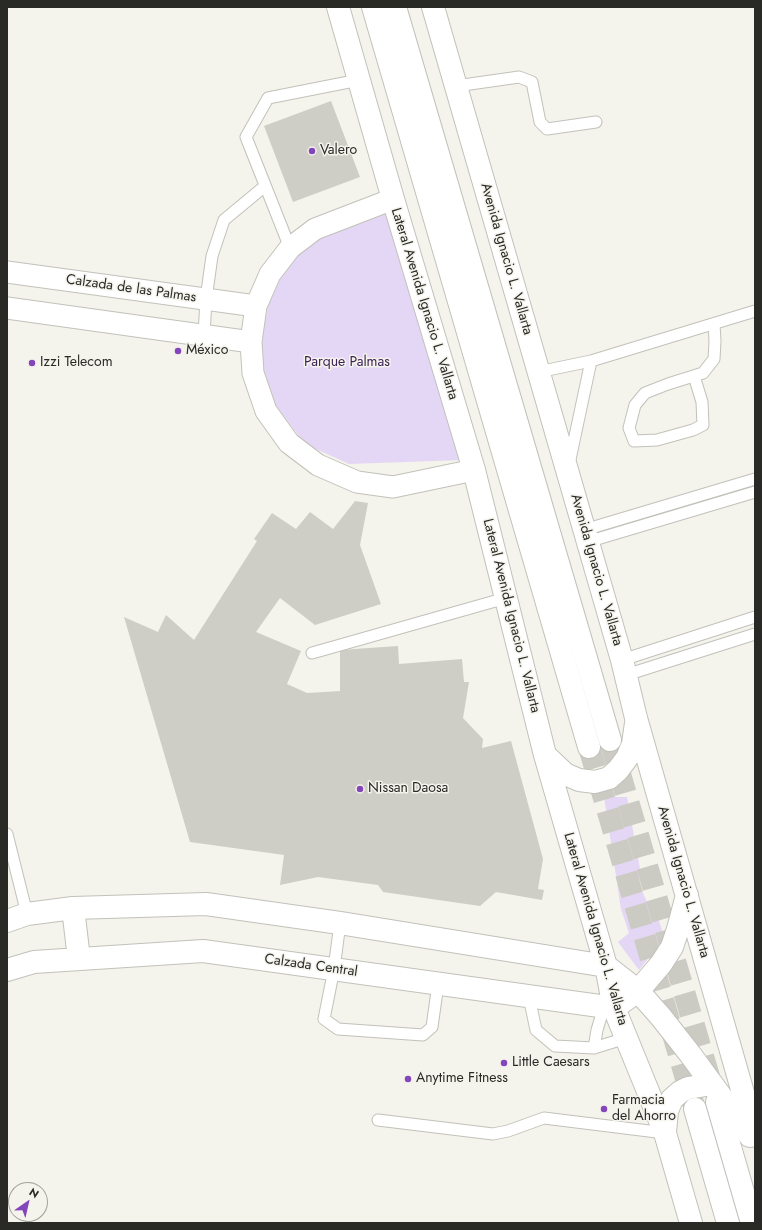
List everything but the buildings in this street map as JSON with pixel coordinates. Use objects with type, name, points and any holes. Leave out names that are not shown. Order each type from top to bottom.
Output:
[{"type":"main road","name":"Lateral Avenida Ignacio L. Vallarta","points":[[338,7],[393,199],[474,470],[545,755],[606,966],[609,1008],[626,1038],[665,1133],[691,1223]]},
{"type":"main road","points":[[373,7],[589,747]]},
{"type":"main road","points":[[395,7],[610,740]]},
{"type":"main road","points":[[405,7],[415,78]]},
{"type":"main road","name":"Avenida Ignacio L. Vallarta","points":[[433,7],[624,667],[636,718],[755,1135]]},
{"type":"main road","points":[[545,755],[565,774],[579,780],[595,782],[609,778],[618,770],[627,758],[632,744],[636,718]]},
{"type":"main road","points":[[609,1008],[638,991],[662,964],[672,947],[687,894]]},
{"type":"main road","points":[[7,921],[28,914],[73,908],[206,904],[340,923],[606,966],[638,991],[661,1017],[714,1093],[755,1144]]},
{"type":"main road","points":[[73,908],[79,959]]},
{"type":"main road","name":"Calzada Central","points":[[7,970],[34,962],[203,951],[609,1008]]},
{"type":"main road","points":[[665,1133],[667,1111],[672,1099],[680,1092],[688,1088],[714,1093]]},
{"type":"main road","points":[[714,1093],[752,1223]]},
{"type":"main road","points":[[695,1109],[728,1223]]},
{"type":"street","points":[[393,199],[315,229],[290,248],[270,274],[256,306],[251,342],[253,373],[266,411],[288,443],[318,465],[357,482],[393,487],[474,470]]},
{"type":"street","name":"Calzada de las Palmas","points":[[7,272],[256,306]]},
{"type":"street","points":[[7,308],[251,342]]},
{"type":"lane","points":[[456,86],[519,77],[532,82],[540,122],[547,129],[596,122]]},
{"type":"lane","points":[[290,248],[246,137],[268,98],[359,80]]},
{"type":"lane","points":[[204,336],[206,299],[212,256],[224,220],[265,186]]},
{"type":"lane","points":[[538,372],[591,361],[755,311]]},
{"type":"lane","points":[[694,376],[702,402],[703,425],[693,430],[657,440],[634,441],[629,428],[635,405],[645,393],[702,373],[714,359],[714,324]]},
{"type":"lane","points":[[567,473],[591,361]]},
{"type":"lane","points":[[586,536],[755,479]]},
{"type":"lane","points":[[586,536],[755,492]]},
{"type":"lane","points":[[312,653],[506,598]]},
{"type":"lane","points":[[624,667],[755,617]]},
{"type":"lane","points":[[624,667],[755,634]]},
{"type":"lane","points":[[7,834],[28,914]]},
{"type":"lane","points":[[340,923],[334,969],[324,1019],[338,1029],[423,1035],[432,1027],[438,984]]},
{"type":"lane","points":[[529,997],[536,1030],[555,1046],[594,1048],[626,1038]]},
{"type":"lane","points":[[594,1048],[597,1030],[609,1008]]},
{"type":"lane","points":[[378,1120],[493,1134],[508,1131],[544,1118],[665,1133]]},
{"type":"green space","name":"Parque Palmas","points":[[389,210],[463,460],[349,464],[305,444],[267,394],[261,343],[268,306],[285,268],[320,235]]},
{"type":"green space","points":[[604,797],[627,797],[640,869],[638,883],[651,910],[655,908],[664,937],[639,970],[618,942],[629,933],[621,909]]},
{"type":"tunnel","points":[[610,740],[710,1080]]},
{"type":"tunnel","points":[[589,747],[694,1106]]},
{"type":"place","name":"Valero","points":[[312,151]]},
{"type":"place","name":"México","points":[[178,351]]},
{"type":"place","name":"Izzi Telecom","points":[[32,363]]},
{"type":"place","name":"Nissan Daosa","points":[[360,789]]},
{"type":"place","name":"Little Caesars","points":[[504,1063]]},
{"type":"place","name":"Anytime Fitness","points":[[408,1079]]},
{"type":"place","name":"Farmacia del Ahorro","points":[[604,1109]]}]
